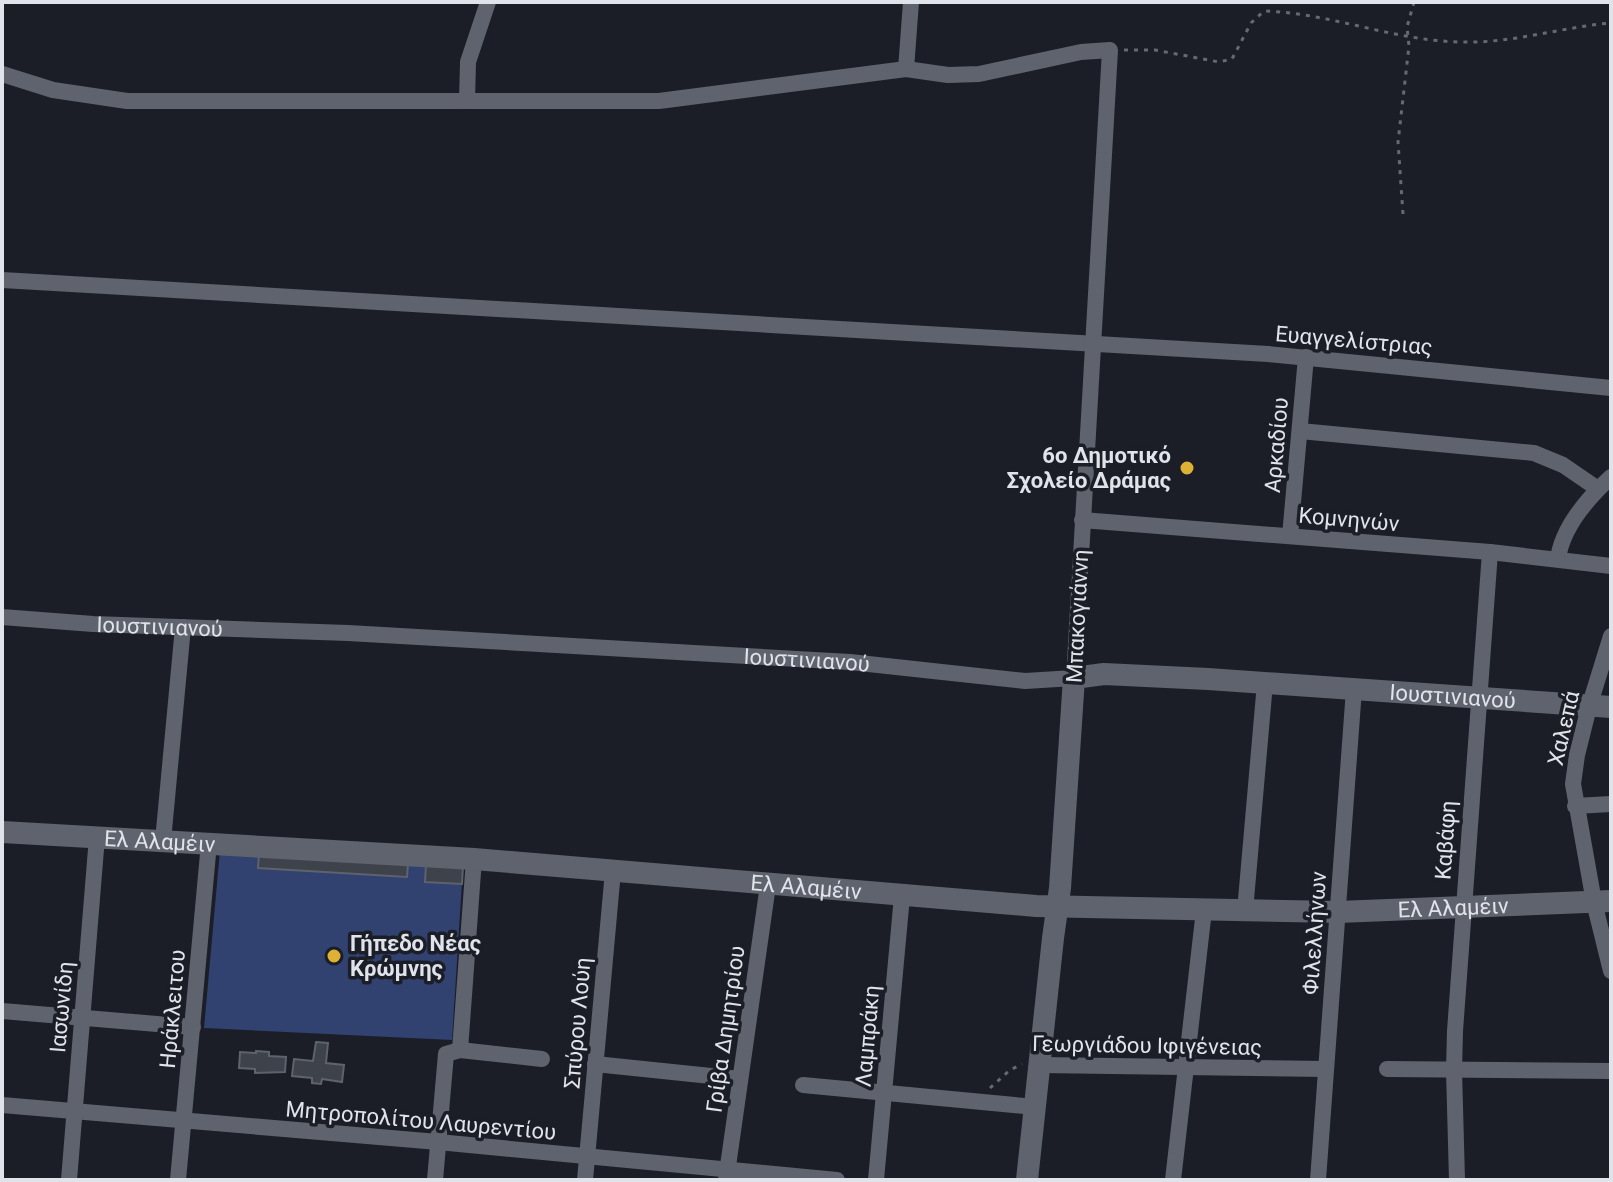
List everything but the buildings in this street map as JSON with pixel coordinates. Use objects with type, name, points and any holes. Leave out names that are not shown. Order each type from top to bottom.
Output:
[{"type":"street","points":[[467,101],[468,62],[488,2]]},
{"type":"street","points":[[906,69],[911,2]]},
{"type":"street","points":[[2,74],[53,90],[127,101],[659,101],[906,69],[967,75],[1081,52],[1110,50]]},
{"type":"street","name":"Μπακογιάννη","points":[[1027,1180],[1058,906],[1110,50]]},
{"type":"street","name":"Ευαγγελίστριας","points":[[2,280],[1306,357],[1611,388]]},
{"type":"street","name":"Αρκαδίου","points":[[1290,536],[1306,357]]},
{"type":"street","points":[[1300,431],[1534,453],[1605,483],[1562,537],[1558,559]]},
{"type":"street","name":"Κομνηνών","points":[[1082,520],[1490,552],[1611,566]]},
{"type":"street","name":"Καβάφη","points":[[1457,1180],[1454,1070],[1477,698],[1490,552]]},
{"type":"street","name":"Ιουστινιανού","points":[[2,617],[823,660],[1025,681],[1104,674],[1600,707]]},
{"type":"street","points":[[163,841],[183,627]]},
{"type":"street","name":"Χαλεπά","points":[[1611,636],[1600,707],[1575,766],[1575,806],[1602,901],[1611,971]]},
{"type":"street","points":[[1245,911],[1265,683]]},
{"type":"street","name":"Φιλελλήνων","points":[[1318,1180],[1354,689]]},
{"type":"street","points":[[1575,806],[1611,804]]},
{"type":"street","name":"Ελ Αλαμέιν","points":[[2,832],[474,859],[902,896],[1058,906],[1338,912],[1602,901]]},
{"type":"street","name":"Ιασωνίδη","points":[[69,1180],[97,837]]},
{"type":"street","name":"Ηράκλειτου","points":[[178,1180],[209,843]]},
{"type":"street","points":[[435,1180],[453,1052],[474,859]]},
{"type":"street","name":"Σπύρου Λούη","points":[[585,1180],[613,871]]},
{"type":"street","name":"Γρίβα Δημητρίου","points":[[727,1175],[768,885]]},
{"type":"street","name":"Λαμπράκη","points":[[876,1180],[902,896]]},
{"type":"street","points":[[1173,1180],[1204,910]]},
{"type":"street","points":[[2,1011],[193,1027]]},
{"type":"street","points":[[453,1052],[542,1059]]},
{"type":"street","points":[[595,1064],[740,1079]]},
{"type":"street","name":"Γεωργιάδου Ιφιγένειας","points":[[1040,1065],[1326,1069]]},
{"type":"street","points":[[1387,1069],[1611,1071]]},
{"type":"street","points":[[803,1085],[1035,1107]]},
{"type":"street","name":"Μητροπολίτου Λαυρεντίου","points":[[2,1105],[587,1156],[727,1175],[837,1180]]},
{"type":"path","points":[[1403,214],[1398,152],[1408,55],[1407,27],[1414,2]]},
{"type":"path","points":[[1110,50],[1155,50],[1219,62],[1232,59],[1251,23],[1264,11],[1287,12],[1407,37],[1465,43],[1611,23]]},
{"type":"path","name":"Γεωργιάδου Ιφιγένειας","points":[[985,1102],[992,1086],[1010,1070],[1021,1065],[1040,1065]]},
{"type":"shaded area","name":"Γήπεδο Νέας Κρώμνης","points":[[220,850],[463,866],[452,1040],[204,1028]]},
{"type":"place","name":"6o Δημοτικό Σχολείο Δράμας","points":[[1187,468]]},
{"type":"place","name":"Γήπεδο Νέας Κρώμνης","points":[[334,956]]}]
